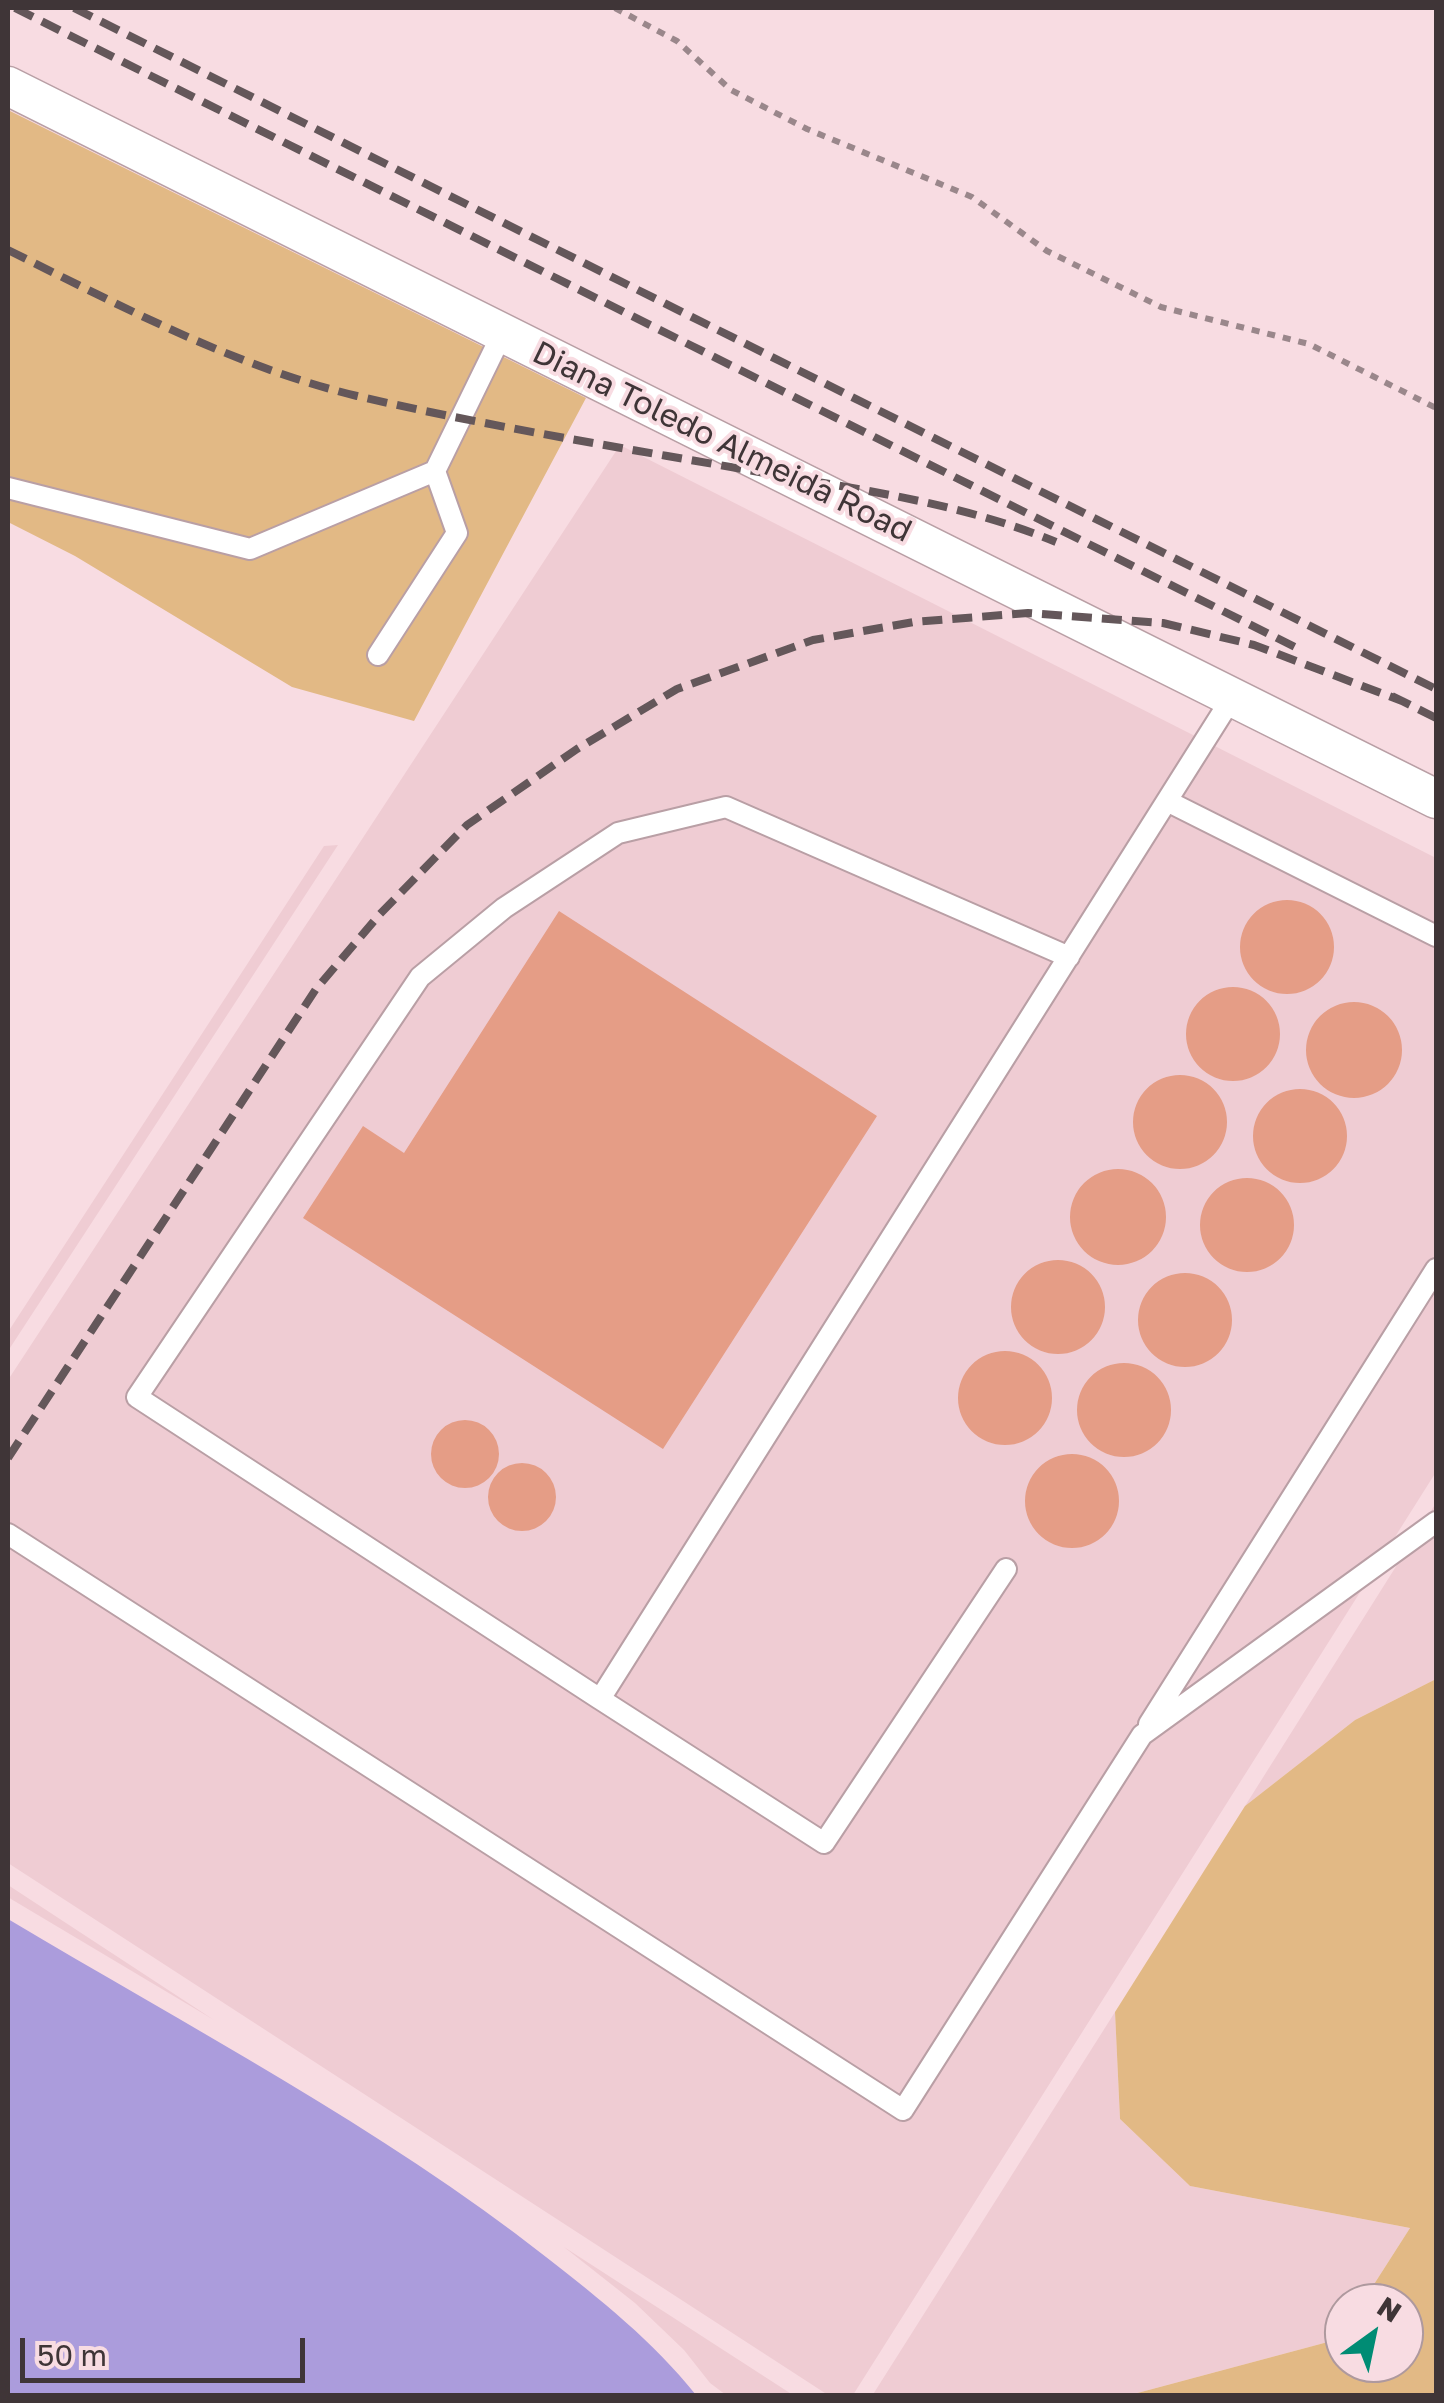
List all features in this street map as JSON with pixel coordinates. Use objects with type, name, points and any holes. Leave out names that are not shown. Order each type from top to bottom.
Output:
[{"type":"street","name":"Diana Toledo Almeida Road","points":[[8,86],[1436,798]]},
{"type":"lane","points":[[8,488],[250,549],[434,471],[504,332]]},
{"type":"lane","points":[[378,655],[457,533],[434,471]]},
{"type":"lane","points":[[600,1699],[1233,696]]},
{"type":"lane","points":[[1167,801],[1436,936]]},
{"type":"lane","points":[[1006,1569],[824,1843],[137,1397],[420,977],[504,908],[618,833],[726,807],[1069,958]]},
{"type":"lane","points":[[8,1534],[903,2110],[1436,1269]]},
{"type":"lane","points":[[1142,1736],[1436,1522]]},
{"type":"path","points":[[615,8],[677,42],[731,90],[807,130],[972,197],[1047,251],[1161,308],[1309,344],[1436,408]]},
{"type":"shaded area","points":[[8,110],[586,398],[414,721],[292,687],[75,556],[8,522]]},
{"type":"shaded area","points":[[620,445],[1436,858],[1436,1472],[853,2395],[828,2395],[8,1863],[8,1380]]},
{"type":"shaded area","points":[[338,845],[8,1351],[8,1332],[324,846]]},
{"type":"shaded area","points":[[1436,1503],[1436,1679],[1355,1720],[1245,1806]]},
{"type":"shaded area","points":[[1436,1679],[1436,2395],[1130,2395],[1324,2343],[1324,2383],[1424,2383],[1424,2283],[1375,2283],[1410,2228],[1190,2186],[1120,2119],[1115,2012],[1245,1806],[1355,1720]]},
{"type":"shaded area","points":[[8,1885],[214,2020],[11,1899]]},
{"type":"shaded area","points":[[8,1919],[283,2080],[418,2165],[483,2210],[626,2322],[696,2395],[8,2395]]},
{"type":"shaded area","points":[[1115,2012],[1120,2119],[1190,2186],[1410,2228],[1375,2283],[1324,2283],[1324,2343],[1130,2395],[872,2396]]},
{"type":"shaded area","points":[[564,2247],[793,2395],[726,2395],[635,2303]]},
{"type":"building","points":[[1278,900],[1296,900],[1321,913],[1331,929],[1331,965],[1321,981],[1296,994],[1278,994],[1253,981],[1240,956],[1240,938],[1253,913]]},
{"type":"building","points":[[559,911],[877,1116],[663,1449],[303,1218],[363,1126],[404,1153]]},
{"type":"building","points":[[1224,987],[1242,987],[1267,1000],[1277,1016],[1277,1052],[1267,1068],[1242,1081],[1224,1081],[1199,1068],[1186,1043],[1186,1025],[1199,1000]]},
{"type":"building","points":[[1354,1002],[1372,1006],[1388,1016],[1398,1032],[1402,1050],[1398,1068],[1388,1084],[1372,1094],[1354,1098],[1336,1094],[1320,1084],[1310,1068],[1306,1050],[1310,1032],[1320,1016],[1336,1006]]},
{"type":"building","points":[[1171,1075],[1189,1075],[1214,1088],[1224,1104],[1224,1140],[1214,1156],[1189,1169],[1171,1169],[1146,1156],[1133,1131],[1133,1113],[1146,1088]]},
{"type":"building","points":[[1291,1089],[1309,1089],[1334,1102],[1344,1118],[1344,1154],[1334,1170],[1309,1183],[1291,1183],[1266,1170],[1253,1145],[1253,1127],[1266,1102]]},
{"type":"building","points":[[1118,1169],[1136,1173],[1152,1183],[1162,1199],[1166,1217],[1162,1235],[1152,1251],[1136,1261],[1118,1265],[1100,1261],[1084,1251],[1074,1235],[1070,1217],[1074,1199],[1084,1183],[1100,1173]]},
{"type":"building","points":[[1238,1178],[1256,1178],[1281,1191],[1291,1207],[1291,1243],[1281,1259],[1256,1272],[1238,1272],[1213,1259],[1200,1234],[1200,1216],[1213,1191]]},
{"type":"building","points":[[1049,1260],[1067,1260],[1092,1273],[1102,1289],[1102,1325],[1092,1341],[1067,1354],[1049,1354],[1024,1341],[1011,1316],[1011,1298],[1024,1273]]},
{"type":"building","points":[[1176,1273],[1194,1273],[1219,1286],[1229,1302],[1229,1338],[1219,1354],[1194,1367],[1176,1367],[1151,1354],[1138,1329],[1138,1311],[1151,1286]]},
{"type":"building","points":[[996,1351],[1014,1351],[1039,1364],[1049,1380],[1049,1416],[1039,1432],[1014,1445],[996,1445],[971,1432],[958,1407],[958,1389],[971,1364]]},
{"type":"building","points":[[1115,1363],[1133,1363],[1158,1376],[1168,1392],[1168,1428],[1158,1444],[1133,1457],[1115,1457],[1090,1444],[1077,1419],[1077,1401],[1090,1376]]},
{"type":"building","points":[[465,1420],[489,1430],[499,1454],[489,1478],[465,1488],[441,1478],[431,1454],[441,1430]]},
{"type":"building","points":[[1063,1454],[1081,1454],[1106,1467],[1116,1483],[1116,1519],[1106,1535],[1081,1548],[1063,1548],[1038,1535],[1025,1510],[1025,1492],[1038,1467]]},
{"type":"building","points":[[522,1463],[546,1473],[556,1497],[546,1521],[522,1531],[498,1521],[488,1497],[498,1473]]},
{"type":"railway","points":[[15,8],[1299,649]]},
{"type":"railway","points":[[74,8],[1436,689]]},
{"type":"railway","points":[[8,250],[178,333],[266,368],[357,396],[918,501],[988,518],[1056,542]]},
{"type":"railway","points":[[8,1458],[316,989],[380,914],[467,825],[577,749],[677,689],[813,640],[914,622],[1028,613],[1163,623],[1254,645],[1402,701]]},
{"type":"railway","points":[[1392,696],[1436,718]]}]
